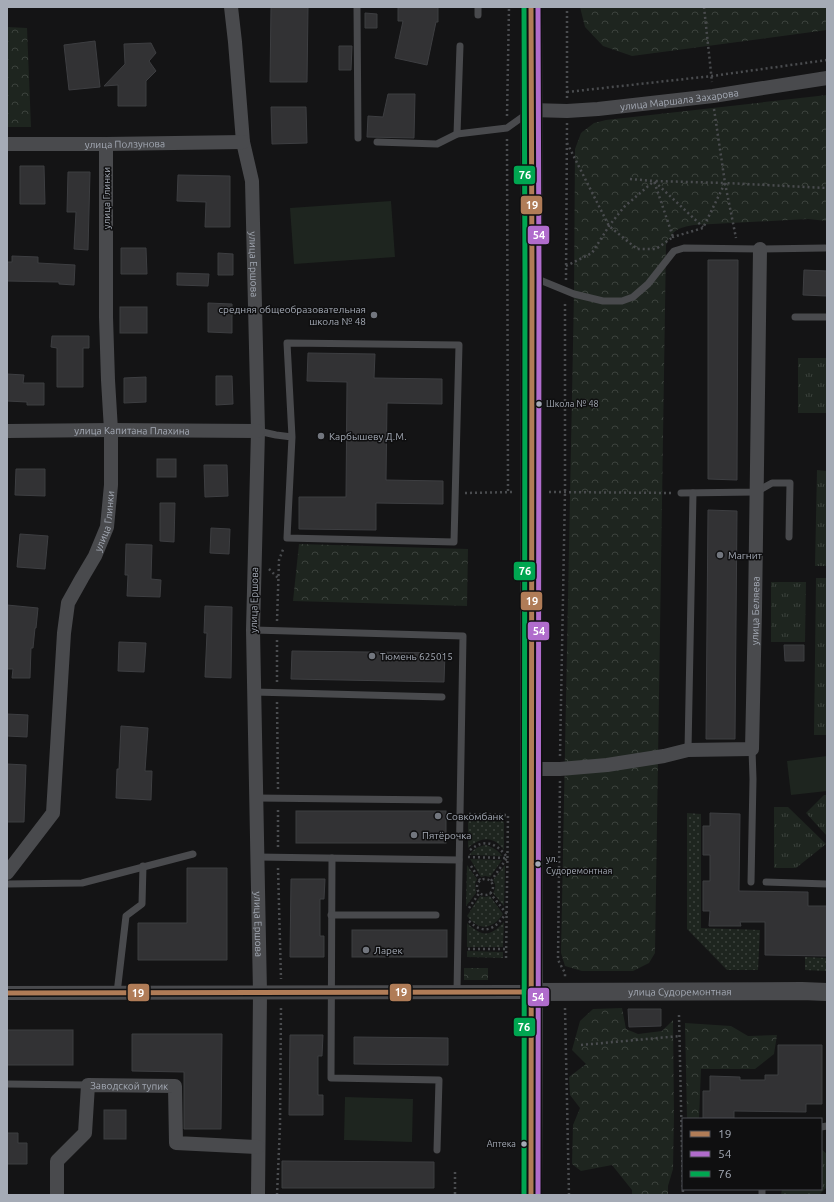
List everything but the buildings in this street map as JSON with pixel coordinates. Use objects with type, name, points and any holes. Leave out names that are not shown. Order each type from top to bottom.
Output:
[{"type":"main road","points":[[531,7],[531,1195]]},
{"type":"street","name":"улица Ершова","points":[[231,7],[243,142],[252,180],[258,432],[253,630],[260,992],[258,1195]]},
{"type":"street","name":"улица Маршала Захарова","points":[[531,110],[567,111],[598,109],[713,96],[827,78]]},
{"type":"street","name":"улица Ползунова","points":[[7,144],[243,142]]},
{"type":"street","name":"улица Глинки","points":[[7,873],[53,813],[64,633],[68,603],[95,556],[108,527],[111,485],[111,430],[107,348],[106,144]]},
{"type":"street","name":"улица Беляева","points":[[752,749],[760,249]]},
{"type":"street","name":"улица Капитана Плахина","points":[[7,431],[111,430],[258,432]]},
{"type":"street","points":[[531,769],[560,769],[607,765],[664,756],[688,750],[752,749]]},
{"type":"street","points":[[7,993],[532,992]]},
{"type":"street","name":"улица Судоремонтная","points":[[532,992],[827,992]]},
{"type":"street","name":"Заводской тупик","points":[[57,1195],[58,1161],[85,1133],[88,1086],[175,1086],[176,1144],[258,1147]]},
{"type":"lane","points":[[357,7],[358,138]]},
{"type":"lane","points":[[478,7],[478,15]]},
{"type":"lane","points":[[458,134],[460,46]]},
{"type":"lane","points":[[377,142],[437,144],[458,134],[507,128],[531,110]]},
{"type":"lane","points":[[532,277],[574,294],[603,301],[622,301],[633,297],[648,284],[674,251],[684,248],[825,248]]},
{"type":"lane","points":[[794,317],[827,317]]},
{"type":"lane","points":[[287,343],[459,345],[454,542],[287,538],[292,437],[287,343]]},
{"type":"lane","points":[[258,432],[292,437]]},
{"type":"lane","points":[[681,493],[756,492],[772,483],[790,483],[789,537]]},
{"type":"lane","points":[[688,750],[693,493]]},
{"type":"lane","points":[[253,630],[463,636],[462,858],[457,992]]},
{"type":"lane","points":[[254,692],[442,697]]},
{"type":"lane","points":[[751,882],[753,779],[752,749]]},
{"type":"lane","points":[[256,798],[439,800]]},
{"type":"lane","points":[[7,884],[82,883],[193,854]]},
{"type":"lane","points":[[257,858],[462,858]]},
{"type":"lane","points":[[332,858],[331,1078],[439,1080],[438,1150]]},
{"type":"lane","points":[[117,993],[126,916],[142,904],[143,866]]},
{"type":"lane","points":[[766,882],[827,884]]},
{"type":"lane","points":[[331,915],[436,915]]},
{"type":"lane","points":[[7,1084],[88,1086]]},
{"type":"path","points":[[508,492],[507,128],[509,7]]},
{"type":"path","points":[[567,7],[565,492],[558,960],[565,973],[564,992],[569,1195]]},
{"type":"path","points":[[704,7],[713,96],[725,183],[739,249]]},
{"type":"path","points":[[567,92],[712,76],[827,60]]},
{"type":"path","points":[[567,143],[609,226],[637,249],[656,249],[673,237],[703,228],[725,183]]},
{"type":"path","points":[[630,178],[654,181],[827,188]]},
{"type":"path","points":[[566,266],[592,253],[609,226],[624,207],[654,181]]},
{"type":"path","points":[[654,181],[703,228]]},
{"type":"path","points":[[654,181],[673,237],[674,251]]},
{"type":"path","points":[[455,492],[681,493]]},
{"type":"path","points":[[465,814],[508,814],[506,961]]},
{"type":"path","points":[[462,858],[478,844],[487,842],[496,845],[507,858]]},
{"type":"path","points":[[462,858],[507,858]]},
{"type":"path","points":[[462,858],[480,880]]},
{"type":"path","points":[[491,881],[507,858]]},
{"type":"path","points":[[480,880],[484,879],[491,881]]},
{"type":"path","points":[[480,880],[478,884],[478,889],[480,892],[482,894],[490,893]]},
{"type":"path","points":[[490,893],[493,884],[491,881]]},
{"type":"path","points":[[468,910],[480,892]]},
{"type":"path","points":[[490,893],[506,914]]},
{"type":"path","points":[[467,920],[480,929],[492,929],[500,923],[506,914]]},
{"type":"path","points":[[463,949],[506,949]]},
{"type":"path","points":[[679,1015],[682,1142]]},
{"type":"path","points":[[581,1046],[680,1036]]},
{"type":"path","points":[[455,1172],[455,1195]]},
{"type":"green space","points":[[580,7],[827,7],[827,30],[632,56],[603,46],[585,27]]},
{"type":"green space","points":[[7,27],[27,28],[31,127],[7,127]]},
{"type":"green space","points":[[827,95],[827,221],[808,219],[694,225],[684,227],[674,232],[666,245],[655,953],[649,963],[633,971],[582,971],[565,966],[561,953],[574,294],[575,149],[581,133],[594,123],[606,120]]},
{"type":"green space","points":[[391,201],[395,257],[294,264],[290,208]]},
{"type":"green space","points":[[798,358],[827,358],[827,413],[798,413]]},
{"type":"green space","points":[[817,470],[827,471],[827,566],[815,566]]},
{"type":"green space","points":[[299,544],[468,549],[467,606],[293,601]]},
{"type":"green space","points":[[816,578],[827,578],[827,735],[814,735]]},
{"type":"green space","points":[[771,582],[806,582],[805,642],[771,642]]},
{"type":"green space","points":[[827,756],[827,791],[791,795],[787,761]]},
{"type":"green space","points":[[824,795],[827,795],[827,836],[806,813]]},
{"type":"green space","points":[[774,807],[788,807],[826,844],[796,868],[774,868]]},
{"type":"green space","points":[[687,813],[701,814],[701,928],[760,930],[758,970],[727,970],[687,929]]},
{"type":"green space","points":[[468,817],[504,818],[504,850],[496,842],[487,839],[473,844],[468,848]]},
{"type":"green space","points":[[486,845],[496,849],[502,856],[469,855],[476,848]]},
{"type":"green space","points":[[470,859],[502,860],[490,877],[481,877]]},
{"type":"green space","points":[[467,865],[477,879],[475,884],[476,893],[466,906]]},
{"type":"green space","points":[[505,865],[504,906],[493,893],[495,890],[495,883],[493,880]]},
{"type":"green space","points":[[480,896],[490,896],[503,914],[490,926],[485,927],[476,924],[467,916]]},
{"type":"green space","points":[[504,922],[503,947],[467,947],[467,923],[477,931],[482,933],[490,933]]},
{"type":"green space","points":[[467,951],[503,952],[503,958],[467,957]]},
{"type":"green space","points":[[805,957],[827,958],[827,971],[805,970]]},
{"type":"green space","points":[[464,968],[488,968],[488,980],[464,980]]},
{"type":"green space","points":[[622,1008],[626,1029],[638,1034],[662,1031],[673,1020],[673,1169],[668,1186],[668,1195],[632,1195],[632,1190],[612,1165],[581,1171],[572,1164],[573,1125],[580,1108],[570,1095],[569,1077],[586,1064],[572,1050],[580,1021],[593,1009]]},
{"type":"green space","points":[[685,1023],[731,1026],[748,1036],[777,1035],[774,1054],[755,1069],[701,1069],[699,1118],[687,1118]]},
{"type":"green space","points":[[345,1097],[413,1099],[412,1142],[344,1140]]},
{"type":"green space","points":[[822,1150],[827,1154],[827,1187],[819,1195],[781,1195],[782,1190],[822,1190]]},
{"type":"transit line","name":"76","points":[[524,7],[524,1195]]},
{"type":"transit line","name":"19","points":[[531,7],[531,1195]]},
{"type":"transit line","name":"54","points":[[538,7],[538,1195]]},
{"type":"transit line","name":"19","points":[[7,993],[532,992]]},
{"type":"place","name":"средняя общеобразовательная школа № 48","points":[[374,315]]},
{"type":"place","name":"Школа № 48","points":[[539,404]]},
{"type":"place","name":"Карбышеву Д.М.","points":[[321,436]]},
{"type":"place","name":"Магнит","points":[[720,555]]},
{"type":"place","name":"Тюмень 625015","points":[[372,656]]},
{"type":"place","name":"Совкомбанк","points":[[438,816]]},
{"type":"place","name":"Пятёрочка","points":[[414,835]]},
{"type":"place","name":"ул. Судоремонтная","points":[[538,864]]},
{"type":"place","name":"Ларек","points":[[366,950]]},
{"type":"place","name":"Аптека","points":[[524,1144]]}]
